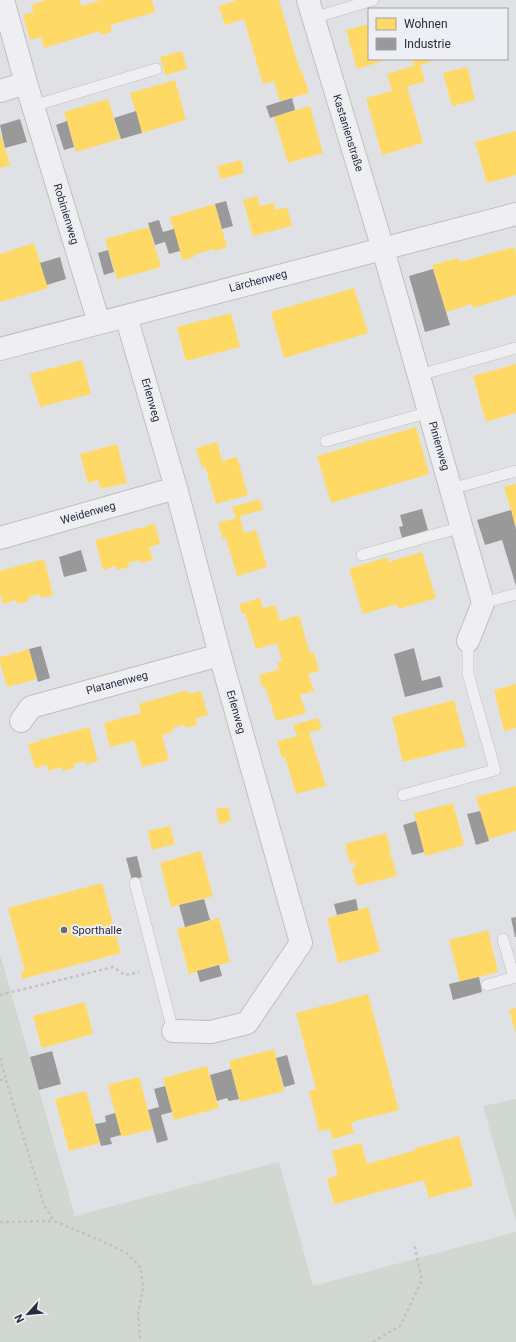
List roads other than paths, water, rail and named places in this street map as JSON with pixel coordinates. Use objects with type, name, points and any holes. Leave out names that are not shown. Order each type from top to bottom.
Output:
[{"type":"street","name":"Robinienweg","points":[[3,0],[26,83],[99,323]]},
{"type":"street","name":"Kastanienstraße","points":[[311,9],[383,248]]},
{"type":"street","points":[[0,91],[26,83]]},
{"type":"street","name":"Lärchenweg","points":[[0,349],[516,214]]},
{"type":"street","name":"Pinienweg","points":[[383,248],[484,603]]},
{"type":"street","name":"Erlenweg","points":[[126,316],[176,488],[220,655],[301,944],[247,1023],[211,1032],[173,1031]]},
{"type":"street","name":"Weidenweg","points":[[0,538],[176,488]]},
{"type":"street","points":[[468,641],[484,603]]},
{"type":"street","name":"Platanenweg","points":[[21,721],[31,707],[220,655]]},
{"type":"lane","name":"Kastanienstraße","points":[[311,9],[373,0]]},
{"type":"lane","points":[[33,106],[156,69]]},
{"type":"lane","points":[[419,375],[516,348]]},
{"type":"lane","points":[[326,441],[430,412]]},
{"type":"lane","points":[[451,489],[516,471]]},
{"type":"lane","points":[[362,555],[462,527]]},
{"type":"lane","points":[[484,603],[516,594]]},
{"type":"lane","points":[[403,795],[495,770],[468,674],[468,641]]},
{"type":"lane","points":[[135,883],[173,1031]]},
{"type":"lane","points":[[487,985],[515,977],[503,939]]},
{"type":"place","name":"Sporthalle","points":[[64,930]]}]
